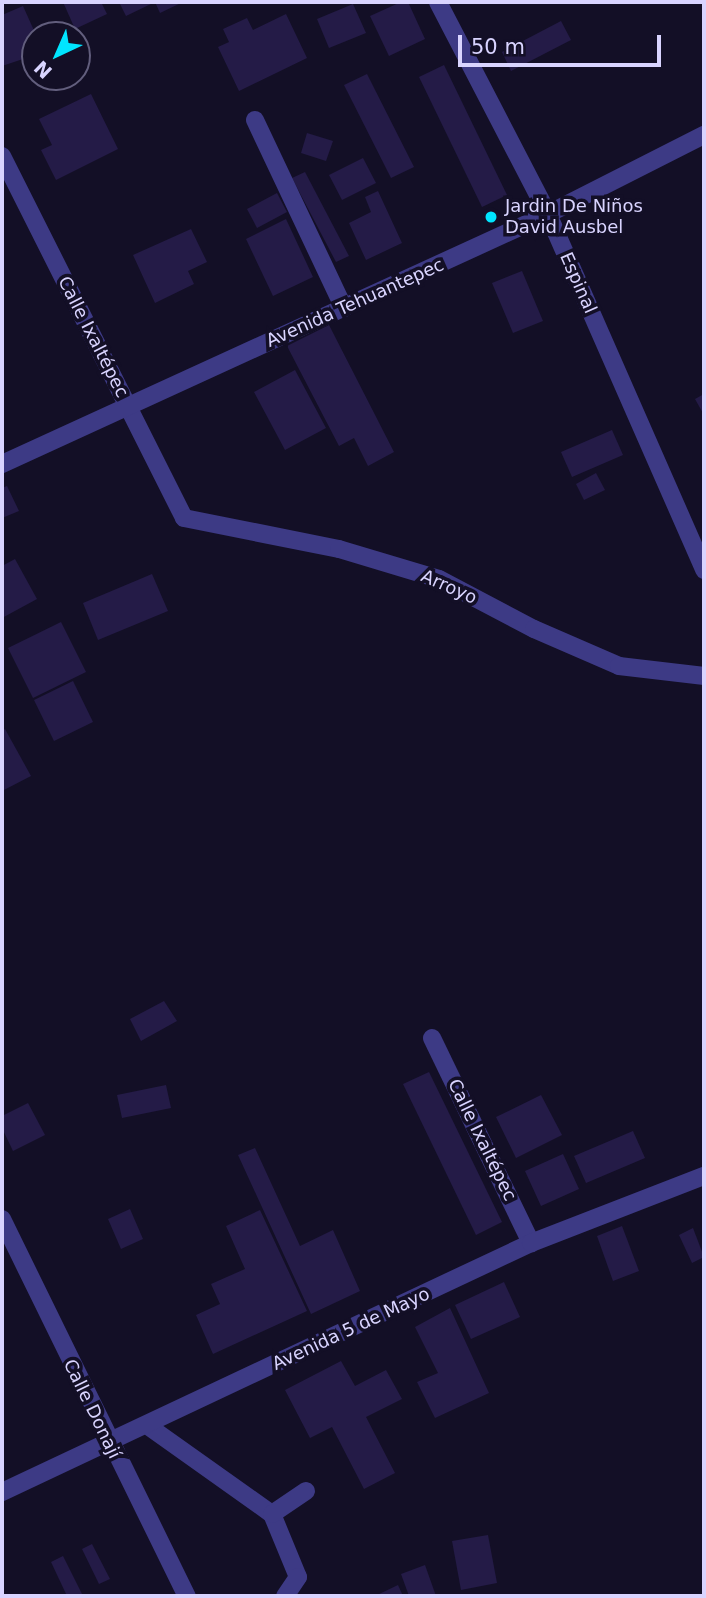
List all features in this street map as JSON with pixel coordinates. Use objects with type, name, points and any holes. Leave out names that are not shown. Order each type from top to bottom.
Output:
[{"type":"street","name":"Espinal","points":[[438,2],[548,214],[704,570]]},
{"type":"street","points":[[255,120],[344,308]]},
{"type":"street","name":"Avenida Tehuantepec","points":[[2,464],[127,404],[548,214],[704,135]]},
{"type":"street","name":"Calle Ixaltépec","points":[[2,156],[184,518]]},
{"type":"street","name":"Arroyo","points":[[184,518],[339,549],[439,579],[534,629],[619,666],[704,676]]},
{"type":"street","name":"Calle Ixaltépec","points":[[432,1038],[531,1243]]},
{"type":"street","name":"Avenida 5 de Mayo","points":[[2,1492],[148,1426],[531,1243],[704,1176]]},
{"type":"street","name":"Calle Donají","points":[[2,1219],[108,1444],[187,1596]]},
{"type":"street","points":[[148,1426],[272,1514],[299,1577],[285,1596]]},
{"type":"street","points":[[272,1514],[306,1491]]},
{"type":"building","points":[[63,2],[101,2],[107,14],[91,22],[71,21]]},
{"type":"building","points":[[119,2],[155,2],[126,16]]},
{"type":"building","points":[[155,2],[183,2],[160,13]]},
{"type":"building","points":[[401,2],[408,2],[425,39],[389,56],[370,16]]},
{"type":"building","points":[[353,4],[366,33],[329,48],[317,19]]},
{"type":"building","points":[[23,6],[30,21],[21,21],[21,60],[2,66],[2,15]]},
{"type":"building","points":[[286,14],[307,58],[239,91],[218,47],[229,42],[223,29],[247,18],[253,30]]},
{"type":"building","points":[[561,21],[571,40],[511,71],[502,52]]},
{"type":"building","points":[[444,65],[507,195],[482,207],[419,77]]},
{"type":"building","points":[[367,74],[414,167],[391,178],[344,85]]},
{"type":"building","points":[[91,94],[118,149],[56,180],[41,150],[52,145],[39,119]]},
{"type":"building","points":[[307,133],[333,141],[326,161],[301,153]]},
{"type":"building","points":[[363,158],[376,183],[342,200],[329,175]]},
{"type":"building","points":[[305,172],[349,256],[336,262],[292,178]]},
{"type":"building","points":[[378,191],[402,243],[366,260],[349,223],[371,212],[365,197]]},
{"type":"building","points":[[277,193],[287,212],[257,228],[247,209]]},
{"type":"building","points":[[286,219],[313,277],[273,296],[246,239]]},
{"type":"building","points":[[191,229],[207,262],[188,271],[194,284],[155,303],[133,255]]},
{"type":"building","points":[[522,271],[543,321],[513,333],[492,283]]},
{"type":"building","points":[[329,325],[394,452],[368,466],[354,438],[339,446],[287,346]]},
{"type":"building","points":[[295,370],[326,428],[285,450],[254,392]]},
{"type":"building","points":[[704,394],[704,415],[695,399]]},
{"type":"building","points":[[612,430],[623,455],[572,477],[561,452]]},
{"type":"building","points":[[596,473],[605,490],[584,500],[576,484]]},
{"type":"building","points":[[7,486],[19,511],[2,518],[2,488]]},
{"type":"building","points":[[15,559],[37,599],[2,618],[2,566]]},
{"type":"building","points":[[152,574],[168,611],[98,640],[83,603]]},
{"type":"building","points":[[61,622],[86,672],[33,698],[8,648]]},
{"type":"building","points":[[73,681],[93,722],[54,741],[34,700]]},
{"type":"building","points":[[5,729],[31,776],[2,791],[2,731]]},
{"type":"building","points":[[164,1001],[177,1021],[141,1041],[130,1019]]},
{"type":"building","points":[[429,1072],[502,1222],[476,1235],[403,1084]]},
{"type":"building","points":[[166,1085],[171,1108],[122,1118],[117,1095]]},
{"type":"building","points":[[541,1095],[562,1135],[516,1158],[496,1117]]},
{"type":"building","points":[[28,1103],[45,1135],[13,1151],[2,1128],[2,1116]]},
{"type":"building","points":[[633,1131],[645,1158],[586,1183],[574,1156]]},
{"type":"building","points":[[255,1148],[300,1246],[333,1230],[360,1291],[311,1314],[238,1155]]},
{"type":"building","points":[[563,1154],[579,1189],[541,1206],[525,1171]]},
{"type":"building","points":[[130,1209],[143,1239],[121,1249],[108,1219]]},
{"type":"building","points":[[260,1210],[307,1311],[213,1354],[196,1315],[220,1304],[211,1284],[245,1269],[226,1226]]},
{"type":"building","points":[[622,1226],[639,1271],[613,1281],[597,1236]]},
{"type":"building","points":[[693,1228],[704,1257],[692,1263],[679,1235]]},
{"type":"building","points":[[504,1282],[520,1317],[471,1339],[455,1305]]},
{"type":"building","points":[[450,1308],[489,1393],[435,1418],[417,1382],[438,1373],[415,1327]]},
{"type":"building","points":[[341,1361],[355,1386],[386,1370],[402,1399],[366,1417],[395,1473],[364,1489],[332,1427],[310,1438],[285,1390]]},
{"type":"building","points":[[488,1535],[497,1583],[461,1590],[452,1541]]},
{"type":"building","points":[[92,1544],[110,1579],[99,1584],[82,1549]]},
{"type":"building","points":[[63,1556],[83,1596],[67,1596],[51,1562]]},
{"type":"building","points":[[425,1565],[436,1596],[409,1596],[401,1574]]},
{"type":"building","points":[[398,1585],[403,1596],[375,1596]]},
{"type":"place","name":"Jardin De Niños David Ausbel","points":[[491,217]]}]
